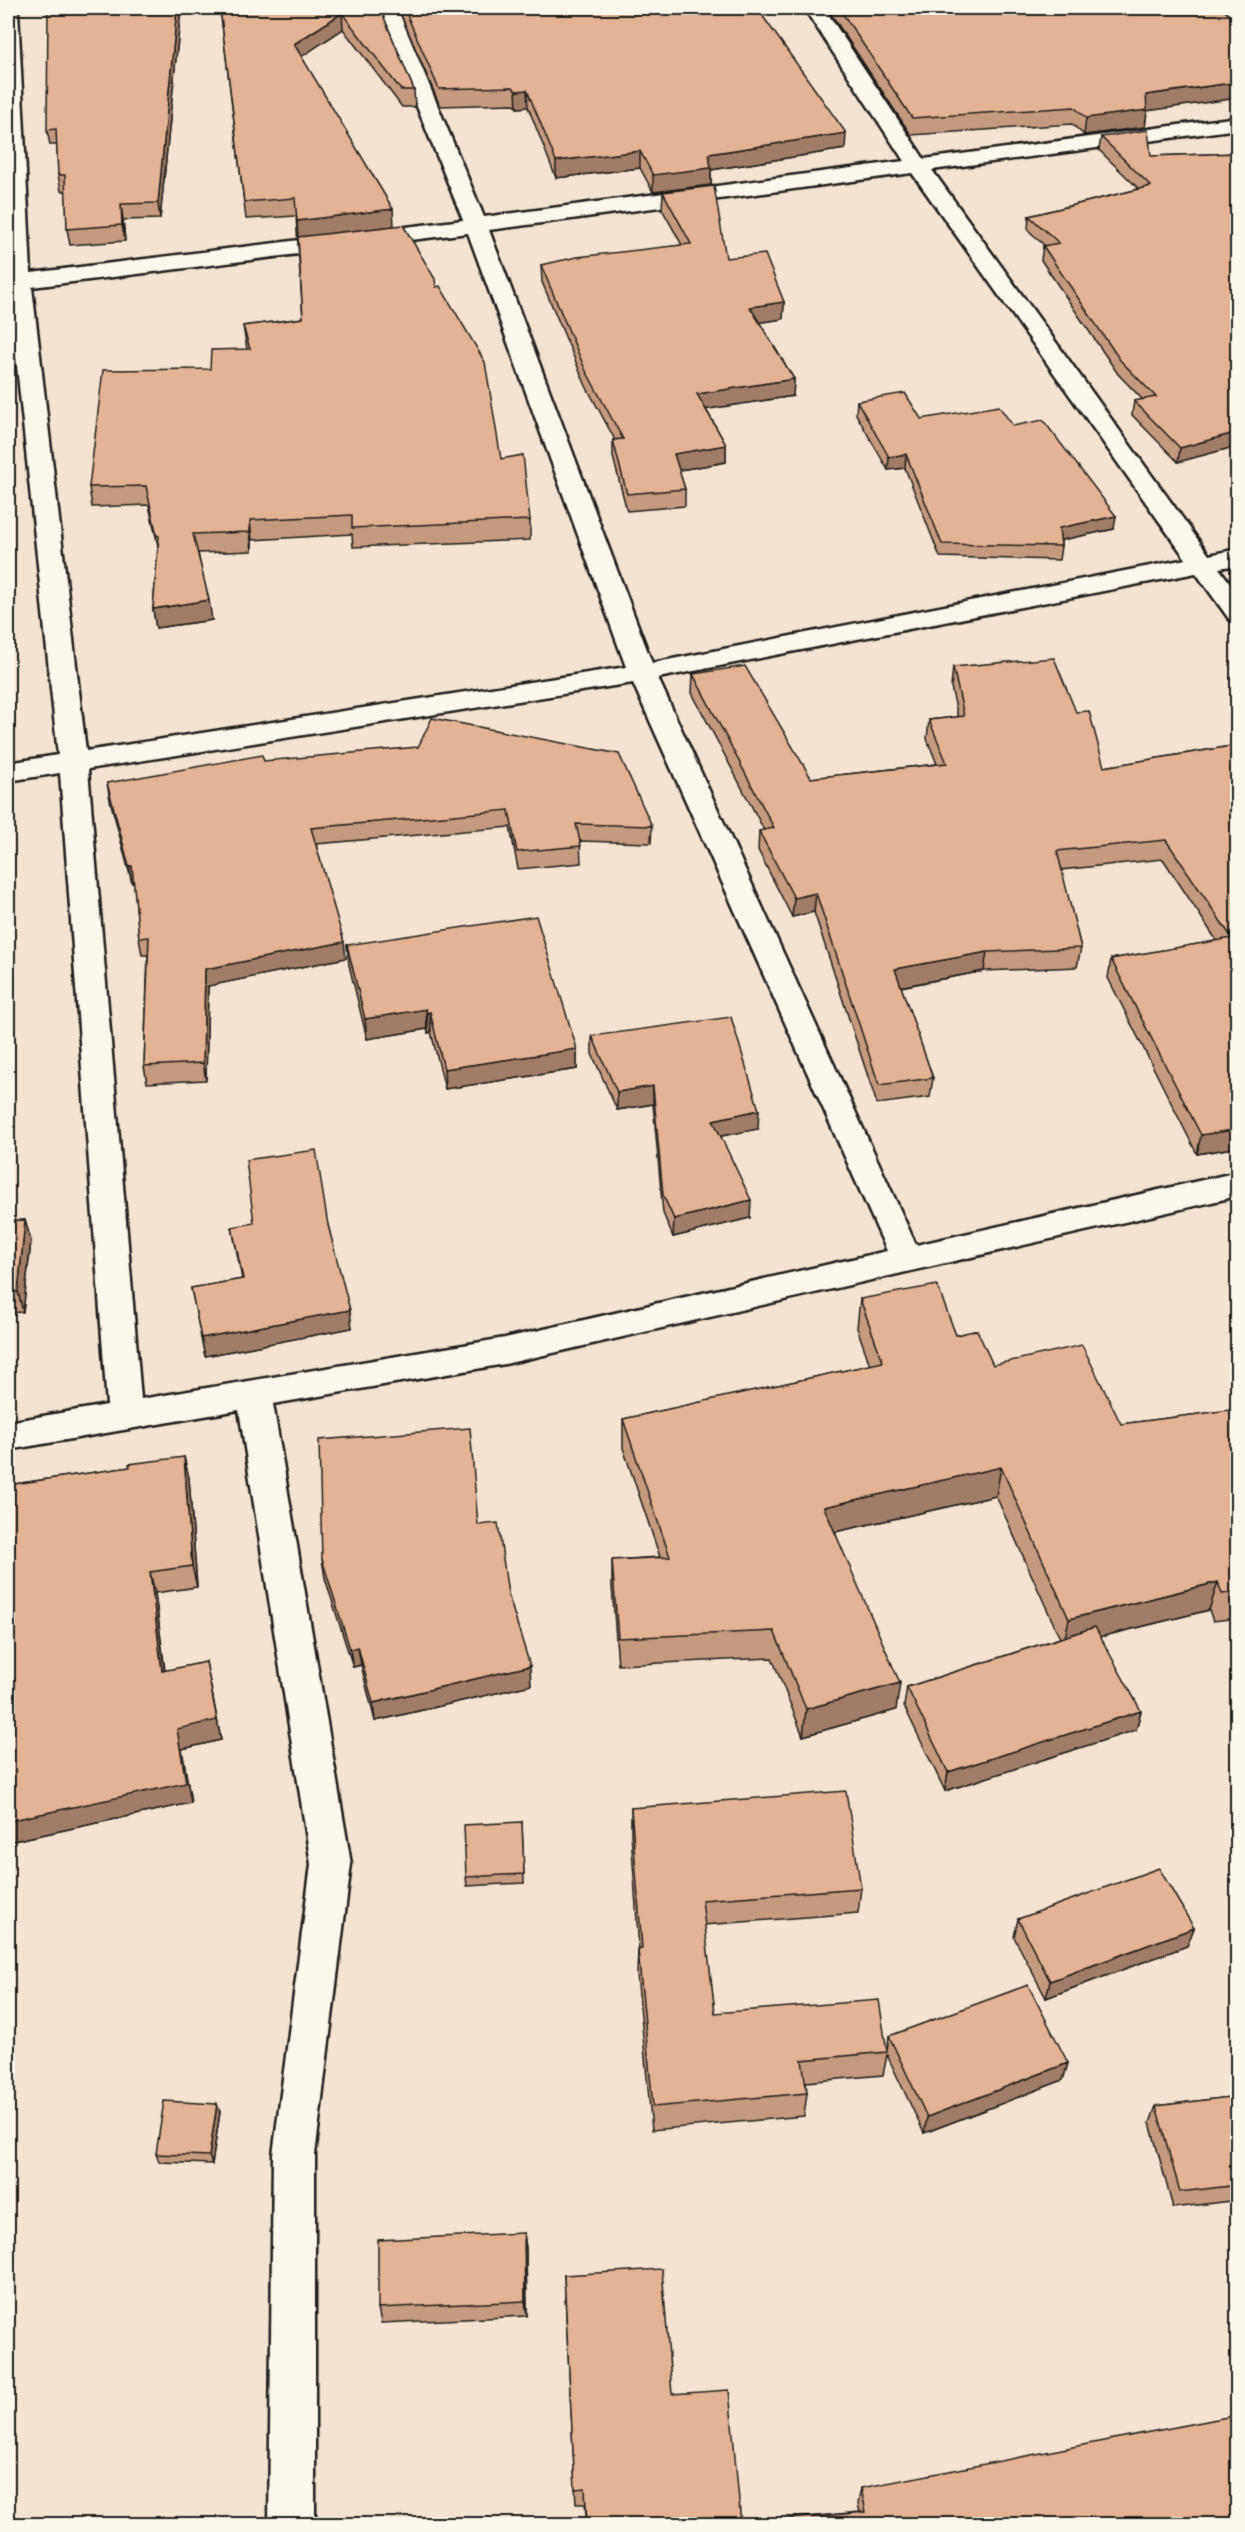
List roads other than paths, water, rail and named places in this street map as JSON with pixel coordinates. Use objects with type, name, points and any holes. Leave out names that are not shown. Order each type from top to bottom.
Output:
[{"type":"street","points":[[387,8],[476,225],[642,674],[907,1260]]},
{"type":"street","points":[[814,8],[918,166],[1238,613]]},
{"type":"street","points":[[1230,8],[1238,14]]},
{"type":"street","points":[[8,11],[14,283],[74,761],[125,1416]]},
{"type":"street","points":[[14,283],[476,225],[1238,123]]},
{"type":"street","points":[[8,772],[642,674],[1238,557]]},
{"type":"street","points":[[8,1436],[505,1351],[1238,1184]]},
{"type":"street","points":[[254,1394],[332,1864],[294,2155],[292,2524]]}]
